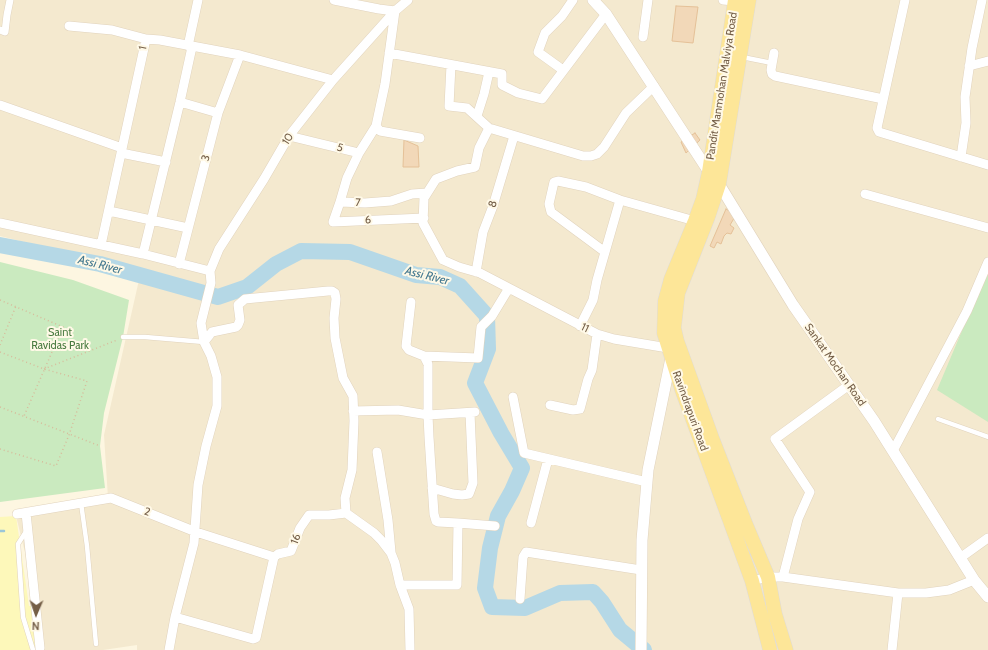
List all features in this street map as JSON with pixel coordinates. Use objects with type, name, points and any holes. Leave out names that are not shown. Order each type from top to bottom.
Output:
[{"type":"main road","name":"Pandit Manmohan Malviya Road","points":[[709,172],[731,0]]},
{"type":"main road","name":"Ravindrapuri Road","points":[[749,0],[719,184],[703,230],[678,293],[674,328],[677,341],[712,438],[768,577],[775,614],[786,650]]},
{"type":"main road","name":"Ravindrapuri Road","points":[[709,172],[696,221],[671,279],[665,301],[664,333],[752,581],[770,650]]},
{"type":"street","points":[[0,30],[5,32],[10,0]]},
{"type":"street","points":[[143,254],[180,102],[198,0]]},
{"type":"street","points":[[334,0],[395,11],[376,126],[359,153]]},
{"type":"street","name":"10","points":[[169,650],[175,617],[194,543],[196,532],[198,485],[206,446],[217,406],[217,377],[211,356],[204,342],[201,323],[203,320],[211,283],[210,271],[219,249],[264,179],[289,136],[333,80],[395,11],[408,0]]},
{"type":"street","points":[[564,70],[538,52],[545,33],[562,16],[573,0]]},
{"type":"street","name":"Sankat Mochan Road","points":[[593,0],[606,14],[709,172],[719,184],[793,305],[893,451],[974,580],[988,597]]},
{"type":"street","points":[[643,37],[648,0]]},
{"type":"street","points":[[905,0],[877,124],[879,132],[988,165]]},
{"type":"street","points":[[961,157],[966,123],[965,97],[969,66],[982,0]]},
{"type":"street","points":[[389,53],[502,74],[502,85],[518,93],[542,100],[606,14]]},
{"type":"street","points":[[69,26],[112,30],[146,39]]},
{"type":"street","name":"1","points":[[101,245],[146,39],[160,40],[240,55],[333,80]]},
{"type":"street","points":[[774,53],[771,70],[772,74],[775,76],[883,99]]},
{"type":"street","name":"3","points":[[179,264],[218,113],[240,55]]},
{"type":"street","points":[[969,66],[988,61]]},
{"type":"street","points":[[451,65],[449,106],[467,108],[488,128],[583,156],[597,154],[604,147],[626,113],[654,86]]},
{"type":"street","points":[[477,116],[489,72]]},
{"type":"street","points":[[180,102],[218,113]]},
{"type":"street","points":[[0,105],[121,151],[166,162]]},
{"type":"street","points":[[376,126],[380,131],[420,138]]},
{"type":"street","points":[[427,193],[436,179],[457,171],[475,167],[479,148],[488,128]]},
{"type":"street","name":"5","points":[[289,136],[359,153]]},
{"type":"street","name":"8","points":[[476,272],[483,232],[493,206],[514,136]]},
{"type":"street","name":"7","points":[[359,153],[347,178],[340,202],[371,203],[391,201],[412,194],[427,193]]},
{"type":"street","points":[[605,252],[551,212],[549,204],[554,182],[558,181],[586,187],[620,200],[696,221]]},
{"type":"street","name":"11","points":[[427,193],[424,198],[423,223],[443,260],[476,272],[597,334],[670,353]]},
{"type":"street","points":[[865,194],[988,228]]},
{"type":"street","points":[[580,326],[593,300],[597,280],[620,200]]},
{"type":"street","name":"6","points":[[340,202],[333,222],[424,218]]},
{"type":"street","points":[[109,211],[152,219],[188,228]]},
{"type":"street","points":[[0,223],[143,254],[210,271]]},
{"type":"street","points":[[893,451],[968,311],[988,262]]},
{"type":"street","points":[[412,302],[406,346],[409,350],[424,356],[478,358],[481,327],[492,316],[509,288]]},
{"type":"street","points":[[204,342],[212,332],[236,327],[240,320],[238,305],[245,298],[332,291],[335,293],[335,338],[343,378],[353,396],[352,470],[345,498],[346,513],[378,536],[391,553],[400,585],[409,609],[410,650]]},
{"type":"street","points":[[550,405],[573,410],[580,409],[592,370],[597,334]]},
{"type":"street","points":[[641,645],[642,540],[646,482],[670,353]]},
{"type":"street","points":[[424,356],[428,364],[428,415],[432,488],[436,521],[495,526]]},
{"type":"street","points":[[783,577],[798,520],[810,492],[775,439],[849,385]]},
{"type":"street","points":[[513,397],[524,453],[646,482]]},
{"type":"street","points":[[353,411],[398,410],[428,415],[473,412],[473,483],[470,494],[453,494],[432,488]]},
{"type":"street","points":[[376,452],[388,520],[391,553]]},
{"type":"street","points":[[531,523],[548,459]]},
{"type":"street","name":"2","points":[[28,528],[21,513],[111,498],[196,532],[274,557]]},
{"type":"street","name":"16","points":[[274,557],[278,554],[291,551],[300,528],[306,517],[309,515],[346,513]]},
{"type":"street","points":[[400,585],[457,584],[458,523]]},
{"type":"street","points":[[28,528],[36,649]]},
{"type":"street","points":[[960,558],[988,538]]},
{"type":"street","points":[[520,599],[523,557],[526,552],[642,570]]},
{"type":"street","points":[[175,617],[253,639],[257,636],[274,557]]},
{"type":"street","points":[[752,581],[768,577],[783,577],[898,593],[926,593],[949,590],[974,580]]},
{"type":"street","points":[[892,650],[898,593]]},
{"type":"lane","points":[[740,57],[772,62]]},
{"type":"lane","points":[[123,337],[145,337],[204,342]]},
{"type":"lane","points":[[938,419],[988,437]]},
{"type":"lane","points":[[81,503],[87,546],[96,644]]},
{"type":"lane","points":[[28,528],[18,544],[23,617],[36,649]]},
{"type":"path","points":[[0,300],[63,327],[24,416]]},
{"type":"path","points":[[0,345],[16,306]]},
{"type":"path","points":[[44,369],[123,337]]},
{"type":"path","points":[[0,352],[44,369],[87,381],[69,434],[56,466],[0,449]]},
{"type":"path","points":[[0,407],[100,446]]},
{"type":"shaded area","points":[[0,0],[988,0],[988,650],[137,650],[137,645],[103,650],[44,650],[38,605],[16,516],[108,498],[104,435],[141,271],[0,236]]},
{"type":"green space","name":"Saint Ravidas Park","points":[[0,262],[73,280],[129,300],[123,337],[104,413],[100,446],[105,488],[0,502]]},
{"type":"green space","points":[[988,269],[988,422],[937,390]]},
{"type":"sand","points":[[16,516],[29,606],[38,605],[44,650],[0,650],[0,517]]},
{"type":"building","points":[[676,6],[698,7],[693,43],[672,41]]},
{"type":"building","points":[[695,133],[700,140],[686,153],[681,142]]},
{"type":"building","points":[[404,140],[418,146],[419,167],[403,167]]},
{"type":"building","points":[[726,209],[736,215],[730,225],[734,228],[731,234],[727,233],[724,236],[721,244],[717,242],[714,248],[710,246]]},
{"type":"waterway","name":"Assi River","points":[[0,245],[100,264],[218,297],[247,287],[276,264],[301,251],[350,252],[416,275],[440,277],[460,286],[487,316],[488,349],[475,383],[501,433],[522,468],[512,491],[498,516],[490,548],[485,588],[492,607],[525,608],[560,593],[593,592],[602,602],[620,630],[644,650]]}]
